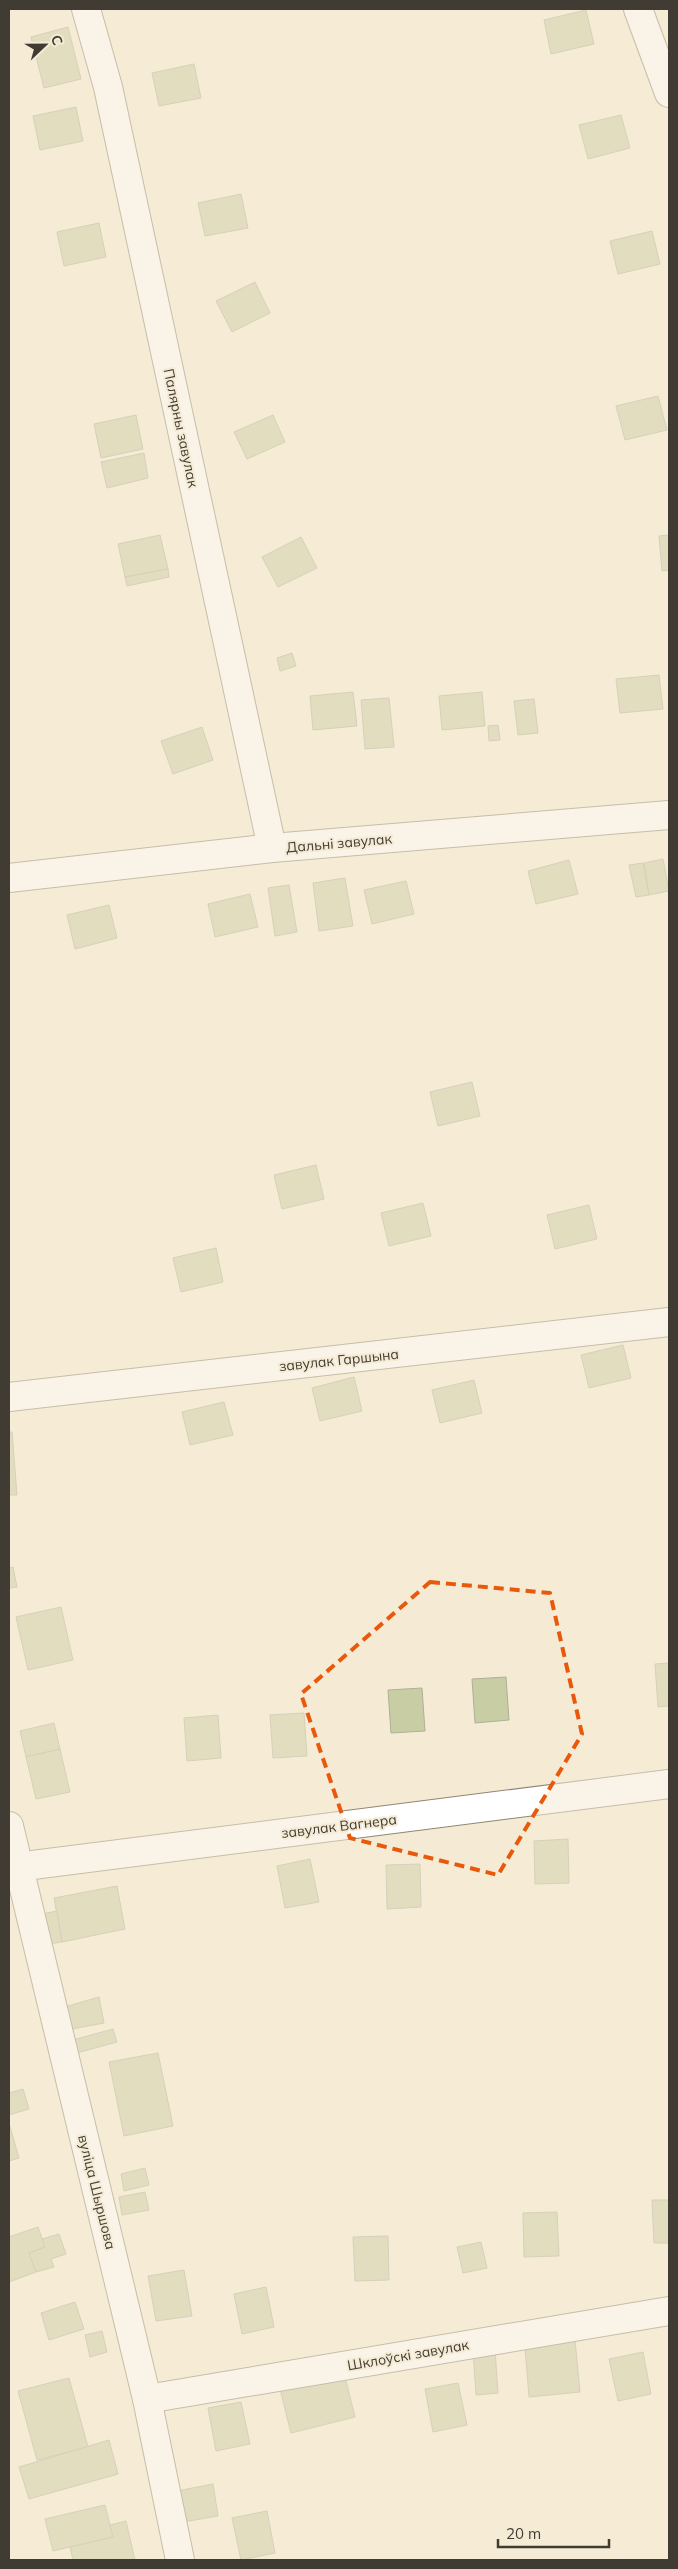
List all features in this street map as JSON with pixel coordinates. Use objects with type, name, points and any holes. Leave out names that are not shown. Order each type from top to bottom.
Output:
[{"type":"street","name":"Палярны завулак","points":[[86,9],[108,87],[272,848]]},
{"type":"street","points":[[638,9],[669,92]]},
{"type":"street","name":"Дальні завулак","points":[[9,878],[272,848],[669,815]]},
{"type":"street","name":"завулак Гаршына","points":[[9,1397],[669,1322]]},
{"type":"street","name":"завулак Вагнера","points":[[14,1867],[669,1784]]},
{"type":"street","name":"вуліца Шыршова","points":[[9,1826],[14,1867],[147,2399],[180,2560]]},
{"type":"street","name":"Шклоўскі завулак","points":[[147,2399],[669,2311]]},
{"type":"highlighted area","points":[[430,1582],[550,1593],[582,1734],[498,1875],[350,1838],[301,1694]]},
{"type":"building","points":[[586,10],[594,44],[551,54],[544,20]]},
{"type":"building","points":[[68,27],[81,79],[44,88],[31,37]]},
{"type":"building","points":[[194,64],[201,98],[159,106],[152,73]]},
{"type":"building","points":[[76,107],[83,141],[40,150],[33,116]]},
{"type":"building","points":[[621,115],[630,148],[588,159],[579,125]]},
{"type":"building","points":[[241,194],[248,228],[205,236],[198,203]]},
{"type":"building","points":[[99,223],[106,257],[64,266],[57,232]]},
{"type":"building","points":[[652,231],[660,264],[618,274],[610,241]]},
{"type":"building","points":[[255,282],[270,313],[232,332],[216,301]]},
{"type":"building","points":[[658,396],[667,430],[625,440],[616,406]]},
{"type":"building","points":[[136,415],[143,449],[101,458],[94,424]]},
{"type":"building","points":[[273,415],[285,442],[247,459],[234,432]]},
{"type":"building","points":[[144,453],[148,478],[107,488],[101,462]]},
{"type":"building","points":[[160,535],[168,569],[125,577],[118,544]]},
{"type":"building","points":[[669,535],[669,570],[662,571],[659,536]]},
{"type":"building","points":[[301,537],[317,568],[278,587],[262,557]]},
{"type":"building","points":[[168,569],[169,577],[127,586],[125,577]]},
{"type":"building","points":[[292,653],[296,666],[280,671],[277,658]]},
{"type":"building","points":[[659,675],[663,709],[620,713],[616,679]]},
{"type":"building","points":[[353,692],[357,726],[313,730],[310,696]]},
{"type":"building","points":[[482,692],[485,726],[442,730],[439,696]]},
{"type":"building","points":[[389,698],[394,747],[365,749],[361,700]]},
{"type":"building","points":[[534,699],[538,733],[518,735],[514,701]]},
{"type":"building","points":[[498,725],[500,740],[489,741],[488,726]]},
{"type":"building","points":[[202,727],[213,760],[173,774],[161,741]]},
{"type":"building","points":[[663,859],[669,891],[649,895],[644,863]]},
{"type":"building","points":[[569,860],[578,894],[536,904],[528,871]]},
{"type":"building","points":[[643,863],[649,895],[636,897],[629,865]]},
{"type":"building","points":[[345,878],[353,926],[319,931],[313,883]]},
{"type":"building","points":[[406,881],[414,914],[372,924],[364,890]]},
{"type":"building","points":[[289,885],[297,932],[275,936],[268,888]]},
{"type":"building","points":[[250,894],[258,927],[215,937],[208,904]]},
{"type":"building","points":[[109,905],[117,938],[75,949],[67,915]]},
{"type":"building","points":[[472,1082],[480,1116],[438,1126],[430,1092]]},
{"type":"building","points":[[316,1165],[324,1199],[282,1209],[274,1175]]},
{"type":"building","points":[[423,1203],[431,1236],[389,1246],[381,1213]]},
{"type":"building","points":[[589,1205],[597,1239],[555,1249],[547,1215]]},
{"type":"building","points":[[216,1248],[223,1282],[181,1292],[173,1258]]},
{"type":"building","points":[[623,1345],[631,1378],[589,1388],[581,1355]]},
{"type":"building","points":[[354,1377],[362,1411],[320,1421],[312,1388]]},
{"type":"building","points":[[474,1380],[482,1413],[440,1423],[432,1390]]},
{"type":"building","points":[[224,1402],[233,1435],[190,1445],[182,1412]]},
{"type":"building","points":[[9,1432],[12,1432],[17,1495],[9,1495]]},
{"type":"building","points":[[13,1567],[17,1587],[9,1588],[9,1568]]},
{"type":"building","points":[[61,1607],[73,1660],[28,1670],[16,1617]]},
{"type":"building","points":[[669,1663],[669,1706],[658,1707],[655,1664]]},
{"type":"building","points":[[506,1677],[509,1720],[475,1723],[472,1679]]},
{"type":"building","points":[[422,1688],[425,1731],[391,1733],[388,1690]]},
{"type":"building","points":[[304,1713],[307,1756],[273,1758],[270,1715]]},
{"type":"building","points":[[218,1715],[221,1758],[187,1761],[184,1718]]},
{"type":"building","points":[[54,1723],[60,1749],[26,1757],[20,1731]]},
{"type":"building","points":[[60,1749],[70,1792],[36,1799],[26,1757]]},
{"type":"building","points":[[568,1839],[569,1883],[535,1884],[534,1841]]},
{"type":"building","points":[[310,1859],[319,1902],[285,1908],[277,1866]]},
{"type":"building","points":[[420,1864],[421,1907],[387,1909],[386,1865]]},
{"type":"building","points":[[117,1886],[125,1929],[62,1942],[54,1898]]},
{"type":"building","points":[[57,1911],[62,1942],[47,1944],[42,1914]]},
{"type":"building","points":[[99,1997],[104,2023],[67,2030],[61,2008]]},
{"type":"building","points":[[113,2029],[117,2042],[73,2054],[69,2041]]},
{"type":"building","points":[[158,2053],[173,2126],[124,2136],[109,2062]]},
{"type":"building","points":[[23,2089],[29,2109],[9,2115],[9,2093]]},
{"type":"building","points":[[9,2123],[19,2158],[9,2161]]},
{"type":"building","points":[[145,2168],[149,2185],[124,2191],[121,2174]]},
{"type":"building","points":[[145,2192],[149,2210],[122,2215],[119,2197]]},
{"type":"building","points":[[652,2200],[669,2200],[669,2243],[654,2243]]},
{"type":"building","points":[[557,2212],[559,2256],[524,2257],[523,2213]]},
{"type":"building","points":[[38,2227],[45,2247],[29,2253],[36,2272],[9,2282],[9,2237]]},
{"type":"building","points":[[59,2234],[66,2254],[51,2259],[54,2267],[36,2272],[29,2253],[45,2247],[42,2239]]},
{"type":"building","points":[[388,2236],[389,2280],[355,2281],[353,2237]]},
{"type":"building","points":[[481,2242],[487,2268],[463,2273],[457,2247]]},
{"type":"building","points":[[184,2270],[192,2316],[156,2321],[148,2276]]},
{"type":"building","points":[[266,2287],[274,2327],[242,2334],[234,2294]]},
{"type":"building","points":[[75,2302],[84,2329],[49,2340],[41,2313]]},
{"type":"building","points":[[102,2331],[107,2352],[90,2357],[85,2335]]},
{"type":"building","points":[[575,2340],[580,2392],[529,2397],[525,2347]]},
{"type":"building","points":[[495,2349],[498,2393],[476,2395],[473,2351]]},
{"type":"building","points":[[643,2352],[651,2394],[618,2401],[609,2359]]},
{"type":"building","points":[[342,2365],[355,2417],[291,2433],[278,2381]]},
{"type":"building","points":[[69,2378],[88,2447],[37,2460],[18,2391]]},
{"type":"building","points":[[458,2383],[467,2425],[433,2432],[425,2389]]},
{"type":"building","points":[[241,2402],[250,2444],[216,2451],[208,2408]]},
{"type":"building","points":[[109,2440],[118,2474],[29,2499],[19,2467]]},
{"type":"building","points":[[213,2484],[218,2516],[183,2522],[177,2491]]},
{"type":"building","points":[[105,2505],[113,2537],[53,2551],[45,2519]]},
{"type":"building","points":[[267,2511],[275,2553],[241,2560],[232,2518]]},
{"type":"building","points":[[126,2521],[135,2560],[73,2560],[70,2547],[113,2537],[110,2525]]}]
